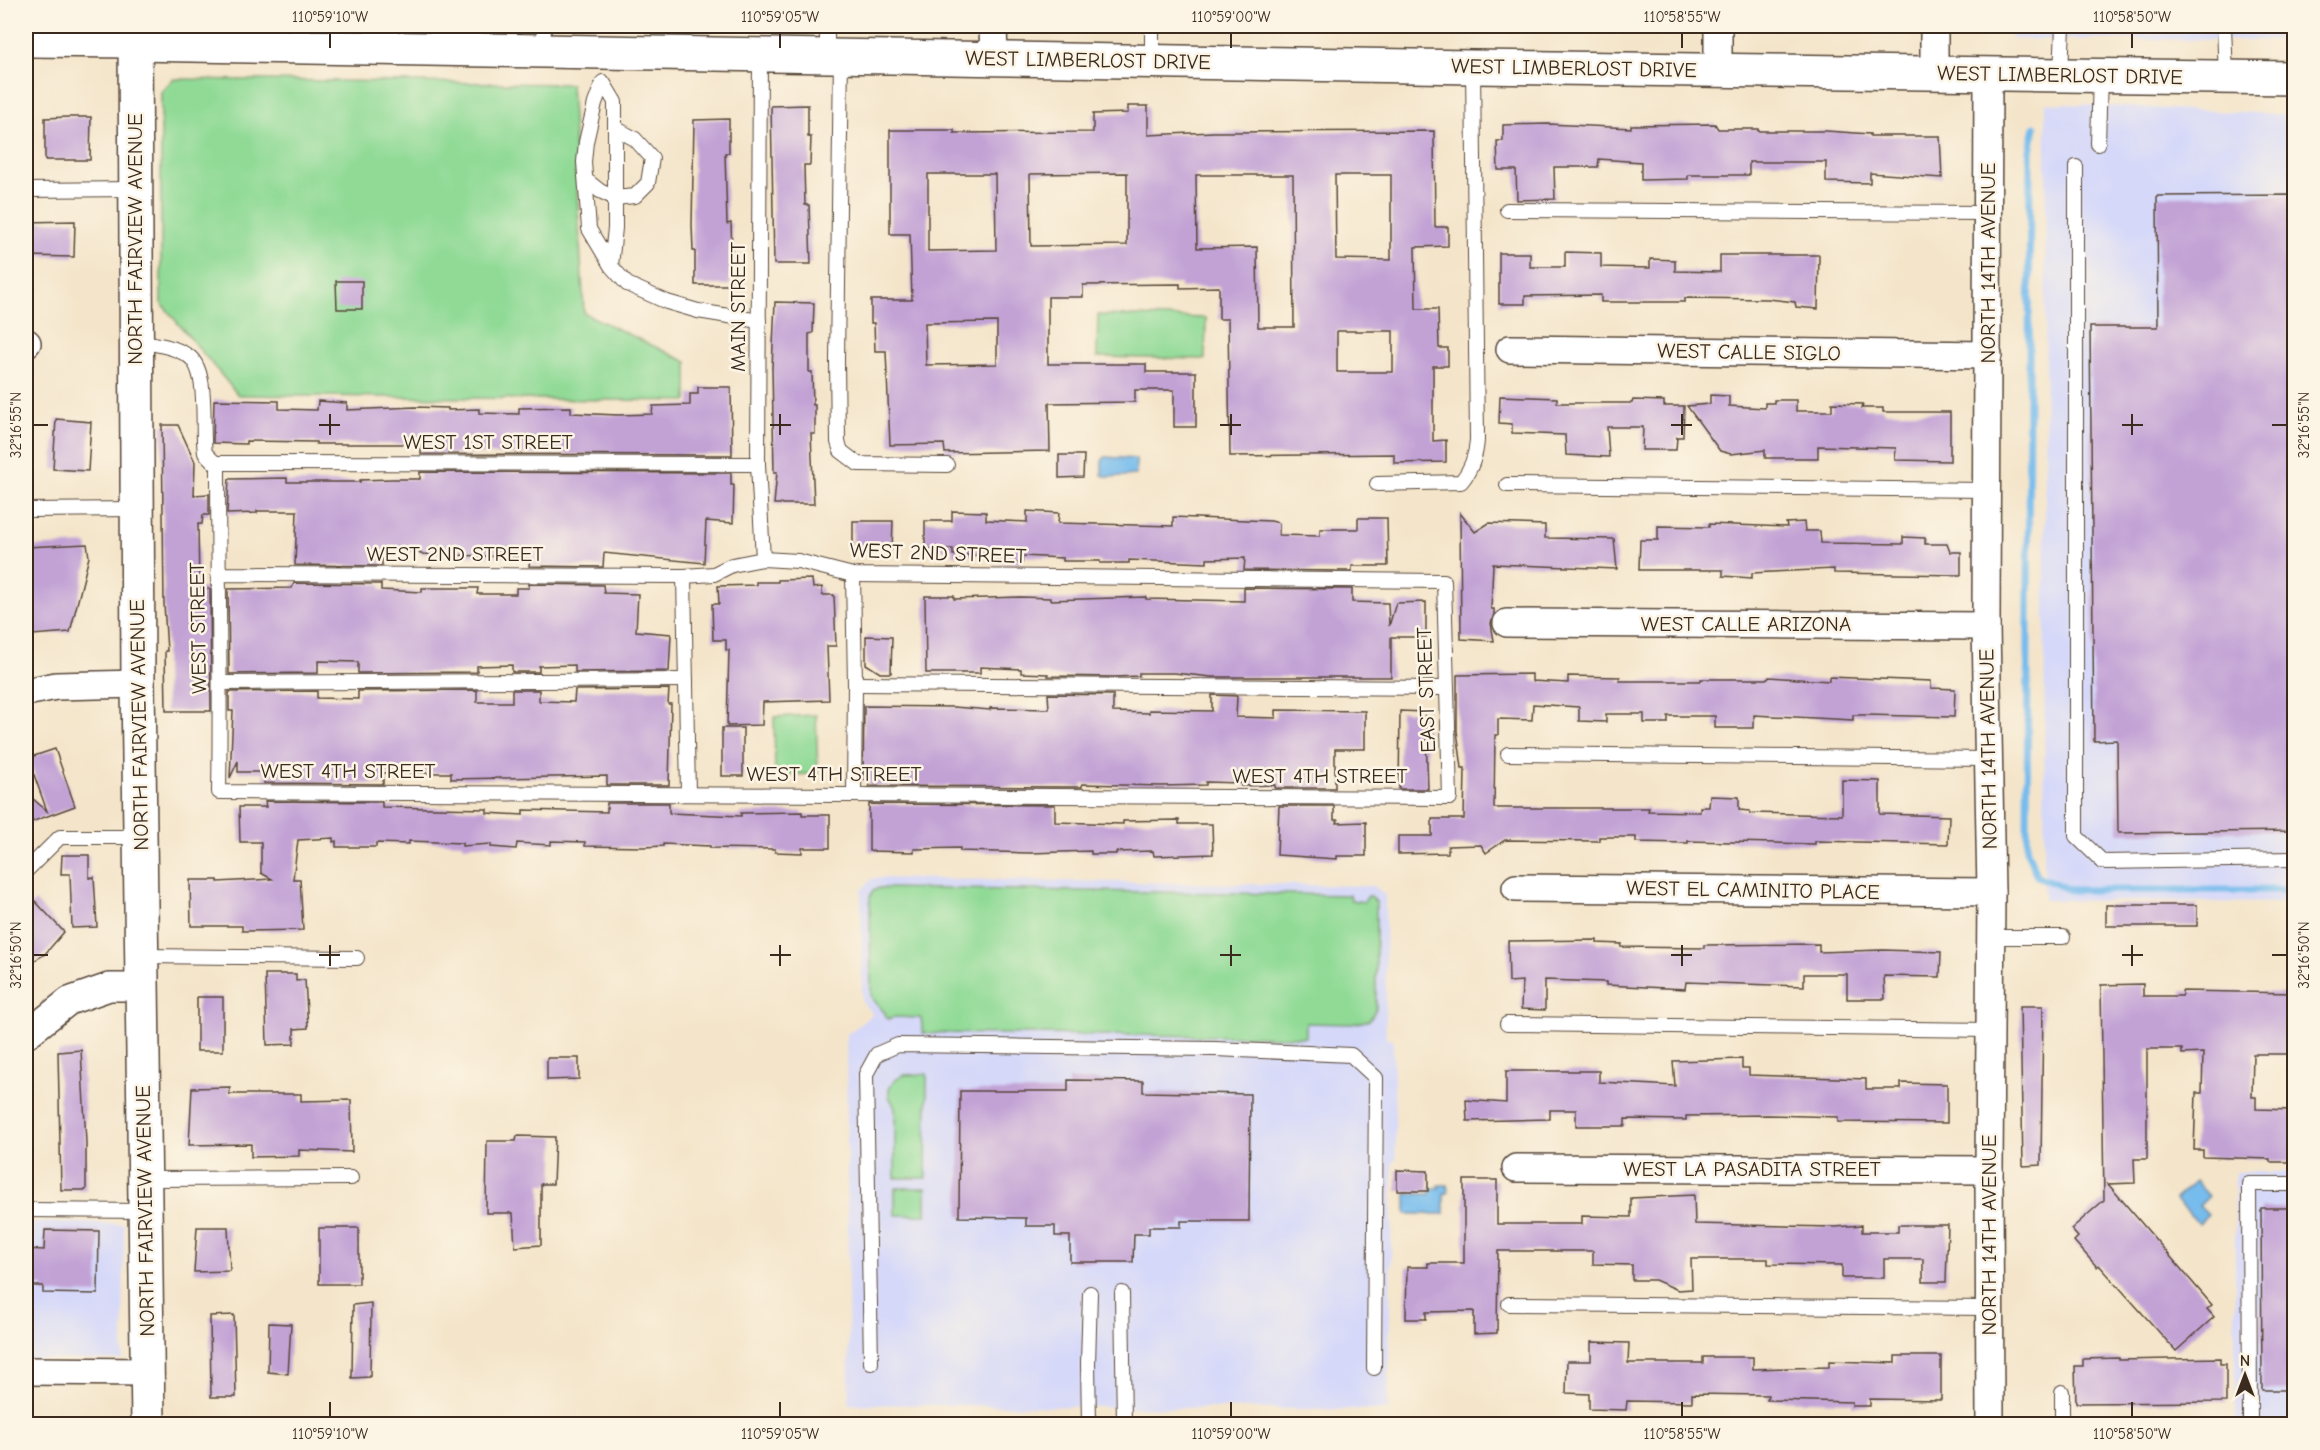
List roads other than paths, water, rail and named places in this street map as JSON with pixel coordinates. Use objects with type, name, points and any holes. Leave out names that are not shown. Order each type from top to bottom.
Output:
[{"type":"street","points":[[993,26],[994,59]]},
{"type":"street","points":[[1718,26],[1718,70]]},
{"type":"street","points":[[1934,26],[1934,73]]},
{"type":"street","name":"WEST LIMBERLOST DRIVE","points":[[26,43],[135,35],[544,38],[603,67],[760,55],[832,46],[994,59],[2295,78]]},
{"type":"street","name":"NORTH FAIRVIEW AVENUE","points":[[135,35],[136,509],[148,1425]]},
{"type":"street","name":"NORTH 14TH AVENUE","points":[[1988,74],[1986,626],[1991,892],[1990,1425]]},
{"type":"street","name":"WEST CALLE SIGLO","points":[[1510,349],[1988,355]]},
{"type":"street","name":"WEST CALLE ARIZONA","points":[[1507,623],[1986,626]]},
{"type":"street","points":[[26,692],[56,686],[138,684]]},
{"type":"street","name":"WEST EL CAMINITO PLACE","points":[[1516,888],[1991,892]]},
{"type":"street","points":[[26,1035],[69,1001],[142,972]]},
{"type":"street","name":"WEST LA PASADITA STREET","points":[[1516,1168],[1989,1170]]},
{"type":"street","points":[[26,1371],[147,1372]]},
{"type":"lane","points":[[1152,26],[1152,62]]},
{"type":"lane","points":[[2061,75],[2062,26]]},
{"type":"lane","points":[[2224,26],[2226,77]]},
{"type":"lane","points":[[832,46],[838,442],[841,451],[858,464],[947,465]]},
{"type":"lane","name":"MAIN STREET","points":[[760,55],[758,464],[763,559]]},
{"type":"lane","points":[[603,67],[615,102],[615,198],[611,266]]},
{"type":"lane","points":[[603,67],[586,142],[586,180],[589,229],[611,266],[627,284],[667,303],[698,311],[759,321]]},
{"type":"lane","points":[[1377,484],[1461,482],[1475,455],[1477,440],[1473,67]]},
{"type":"lane","points":[[2098,144],[2100,75]]},
{"type":"lane","points":[[586,180],[600,191],[615,198],[635,196],[648,183],[652,158],[635,139],[615,128]]},
{"type":"lane","points":[[2076,167],[2076,836],[2103,862],[2295,859]]},
{"type":"lane","points":[[26,190],[135,189]]},
{"type":"lane","points":[[1507,210],[1988,213]]},
{"type":"lane","points":[[135,341],[171,348],[190,356],[200,370],[205,453],[218,464]]},
{"type":"lane","name":"WEST 1ST STREET","points":[[218,464],[758,464]]},
{"type":"lane","name":"WEST STREET","points":[[218,464],[219,792]]},
{"type":"lane","points":[[1507,485],[1987,490]]},
{"type":"lane","points":[[26,510],[136,509]]},
{"type":"lane","name":"WEST 2ND STREET","points":[[218,574],[684,576],[714,574],[732,565],[763,559],[798,561],[853,575],[1444,581]]},
{"type":"lane","points":[[853,575],[854,795]]},
{"type":"lane","points":[[684,576],[687,794]]},
{"type":"lane","name":"EAST STREET","points":[[1444,581],[1450,798]]},
{"type":"lane","points":[[220,683],[686,680]]},
{"type":"lane","points":[[855,684],[1447,688]]},
{"type":"lane","points":[[1508,754],[1989,759]]},
{"type":"lane","name":"WEST 4TH STREET","points":[[219,792],[1450,798]]},
{"type":"lane","points":[[26,871],[60,837],[140,837]]},
{"type":"lane","points":[[1991,937],[2063,937]]},
{"type":"lane","points":[[142,972],[357,958]]},
{"type":"lane","points":[[1507,1024],[1990,1030]]},
{"type":"lane","points":[[871,1363],[866,1074],[877,1054],[898,1045],[1215,1048],[1351,1055],[1376,1078],[1374,1368]]},
{"type":"lane","points":[[145,1179],[351,1178]]},
{"type":"lane","points":[[2250,1425],[2249,1184],[2295,1184]]},
{"type":"lane","points":[[26,1210],[146,1211]]},
{"type":"lane","points":[[1089,1425],[1090,1293]]},
{"type":"lane","points":[[1122,1293],[1124,1425]]},
{"type":"lane","points":[[1509,1305],[1989,1308]]},
{"type":"lane","points":[[2062,1392],[2062,1425]]},
{"type":"water","points":[[1105,457],[1136,459],[1136,475],[1108,477],[1102,475],[1102,461]]},
{"type":"water","points":[[2195,1181],[2209,1196],[2199,1206],[2208,1215],[2199,1224],[2175,1199]]},
{"type":"water","points":[[1439,1185],[1448,1185],[1448,1193],[1444,1194],[1444,1214],[1406,1214],[1406,1194],[1430,1194],[1431,1188],[1439,1188]]},
{"type":"waterway","points":[[2035,127],[2030,150],[2027,851],[2037,876],[2070,890],[2294,890]]}]
